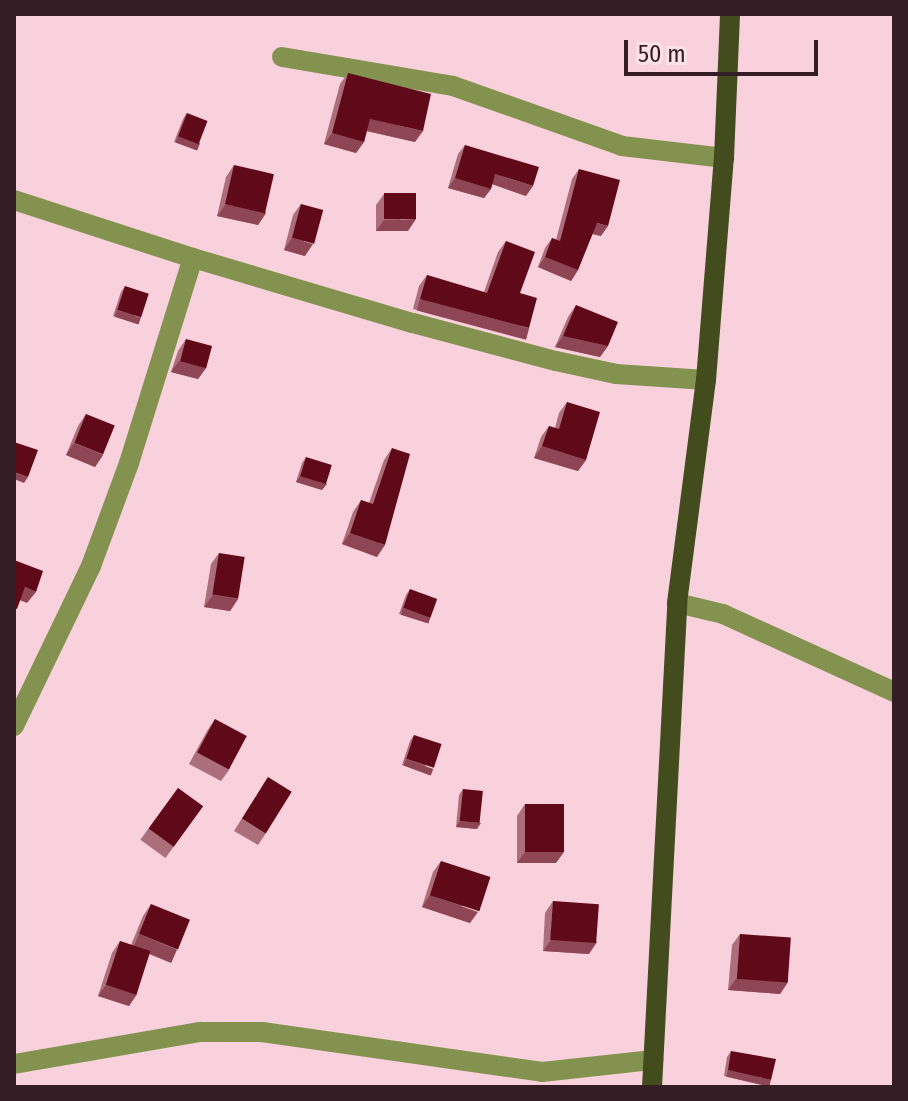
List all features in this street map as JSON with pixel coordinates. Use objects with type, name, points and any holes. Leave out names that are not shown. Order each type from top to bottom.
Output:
[{"type":"main road","points":[[652,1087],[677,603],[706,380],[724,158],[730,14]]},
{"type":"street","points":[[282,57],[453,86],[622,146],[724,158]]},
{"type":"street","points":[[14,200],[193,258],[413,323],[556,361],[616,374],[706,380]]},
{"type":"street","points":[[14,726],[91,566],[129,463],[193,258]]},
{"type":"street","points":[[677,603],[723,614],[894,692]]},
{"type":"street","points":[[14,1064],[200,1032],[262,1032],[542,1072],[653,1060]]},
{"type":"building","points":[[348,73],[431,94],[423,131],[370,119],[364,142],[332,133]]},
{"type":"building","points":[[187,113],[208,121],[199,144],[178,136]]},
{"type":"building","points":[[465,145],[539,167],[533,186],[495,174],[491,189],[455,178]]},
{"type":"building","points":[[234,165],[274,174],[265,213],[225,204]]},
{"type":"building","points":[[579,169],[620,180],[608,226],[597,223],[578,270],[545,257],[552,238],[560,241]]},
{"type":"building","points":[[384,193],[416,193],[416,219],[384,219]]},
{"type":"building","points":[[301,204],[323,210],[314,244],[292,238]]},
{"type":"building","points":[[506,241],[535,252],[520,293],[537,298],[529,328],[420,299],[427,275],[487,293]]},
{"type":"building","points":[[125,286],[149,294],[141,318],[117,310]]},
{"type":"building","points":[[576,305],[618,322],[608,346],[563,336]]},
{"type":"building","points":[[186,339],[212,346],[206,368],[180,361]]},
{"type":"building","points":[[567,402],[600,412],[586,460],[542,446],[549,426],[559,429]]},
{"type":"building","points":[[86,414],[115,426],[103,454],[74,443]]},
{"type":"building","points":[[14,442],[38,450],[28,477],[14,472]]},
{"type":"building","points":[[392,448],[410,454],[385,545],[350,533],[361,500],[373,504]]},
{"type":"building","points":[[306,457],[332,465],[326,484],[300,476]]},
{"type":"building","points":[[219,553],[245,557],[238,599],[212,594]]},
{"type":"building","points":[[14,560],[43,571],[36,592],[25,587],[17,609],[14,608]]},
{"type":"building","points":[[410,589],[437,599],[430,618],[403,608]]},
{"type":"building","points":[[215,719],[247,736],[229,769],[197,753]]},
{"type":"building","points":[[414,735],[442,744],[434,768],[406,759]]},
{"type":"building","points":[[268,777],[292,792],[266,833],[242,819]]},
{"type":"building","points":[[178,788],[203,806],[174,847],[149,828]]},
{"type":"building","points":[[463,789],[483,791],[480,823],[460,821]]},
{"type":"building","points":[[525,804],[564,804],[564,852],[525,852]]},
{"type":"building","points":[[441,861],[490,877],[479,911],[430,895]]},
{"type":"building","points":[[553,901],[599,904],[596,943],[550,940]]},
{"type":"building","points":[[151,904],[190,920],[178,949],[139,934]]},
{"type":"building","points":[[740,934],[791,938],[788,982],[737,979]]},
{"type":"building","points":[[120,941],[150,951],[136,995],[106,985]]},
{"type":"building","points":[[731,1051],[776,1059],[771,1080],[728,1070]]}]
